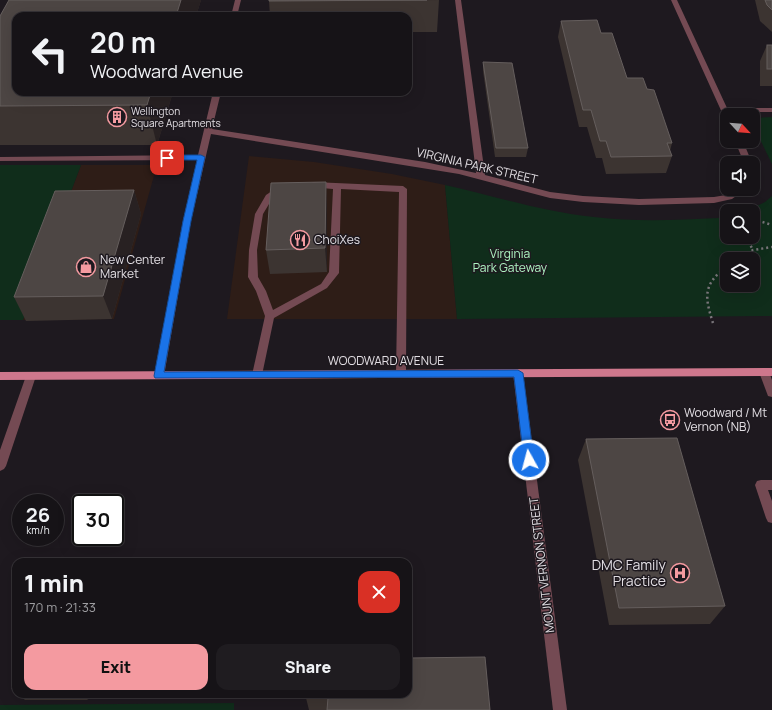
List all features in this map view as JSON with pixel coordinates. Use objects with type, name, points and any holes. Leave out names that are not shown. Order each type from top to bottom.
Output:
[{"type":"main road","name":"WOODWARD AVENUE","points":[[0,376],[768,372]]},
{"type":"street","points":[[235,12],[238,0]]},
{"type":"street","points":[[458,0],[481,177]]},
{"type":"street","points":[[674,0],[724,108]]},
{"type":"street","points":[[159,376],[187,221],[216,96]]},
{"type":"street","points":[[760,111],[772,110]]},
{"type":"street","name":"VIRGINIA PARK STREET","points":[[208,131],[425,165],[550,194],[583,199],[639,202],[714,200],[730,196]]},
{"type":"street","points":[[0,159],[201,157]]},
{"type":"street","points":[[257,375],[270,316],[261,291],[253,276],[253,250],[259,214],[269,197],[289,184]]},
{"type":"street","points":[[304,185],[337,185],[403,189],[400,374]]},
{"type":"street","points":[[270,316],[324,286],[334,273],[337,185]]},
{"type":"street","points":[[768,372],[772,393]]},
{"type":"street","name":"MOUNT VERNON STREET","points":[[518,373],[560,710]]},
{"type":"street","points":[[0,466],[31,376]]},
{"type":"street","points":[[772,484],[761,485],[772,518]]},
{"type":"path","points":[[760,221],[772,225]]},
{"type":"path","points":[[750,244],[753,250]]},
{"type":"path","points":[[750,252],[753,250],[772,247]]},
{"type":"path","points":[[713,324],[706,299],[710,286],[720,271]]},
{"type":"shaded area","points":[[249,156],[314,162],[392,174],[445,185],[457,319],[227,319]]},
{"type":"shaded area","name":"New Center Market","points":[[81,165],[157,165],[114,319],[23,320]]},
{"type":"green space","points":[[772,117],[772,164],[760,139],[760,118]]},
{"type":"green space","points":[[0,165],[81,165],[23,320],[0,320]]},
{"type":"green space","name":"Virginia Park Gateway","points":[[445,185],[537,208],[575,215],[625,220],[720,218],[720,244],[760,244],[760,204],[772,196],[772,316],[457,319]]},
{"type":"green space","points":[[234,703],[234,710],[0,710],[0,705]]},
{"type":"building","points":[[9,0],[181,0],[177,12],[12,12],[12,96],[150,96],[147,105],[0,106],[0,16]]},
{"type":"building","points":[[269,0],[427,0],[269,1]]},
{"type":"building","points":[[765,0],[772,0],[772,10],[767,5]]},
{"type":"building","points":[[597,20],[601,33],[612,33],[627,78],[643,78],[647,89],[654,90],[672,143],[667,143],[672,156],[611,157],[606,141],[600,141],[591,110],[583,110],[561,21]]},
{"type":"building","points":[[767,45],[772,45],[772,69],[767,69]]},
{"type":"building","points":[[483,62],[512,63],[528,148],[496,148]]},
{"type":"building","points":[[326,182],[325,248],[266,250],[271,183]]},
{"type":"building","name":"New Center Market","points":[[134,190],[103,296],[14,297],[55,191]]},
{"type":"building","points":[[677,438],[725,606],[619,608],[586,439]]},
{"type":"building","points":[[485,657],[490,710],[327,710],[328,698],[412,698],[412,658]]},
{"type":"place","name":"Wellington Square Apartments","points":[[117,117]]},
{"type":"place","name":"ChoiXes","points":[[300,240]]},
{"type":"place","name":"New Center Market","points":[[86,267]]},
{"type":"place","name":"Woodward / Mt Vernon (NB)","points":[[670,420]]},
{"type":"place","name":"DMC Family Practice","points":[[680,573]]},
{"type":"route","points":[[167,158],[201,157],[187,221],[159,376],[518,373],[529,460]]}]
